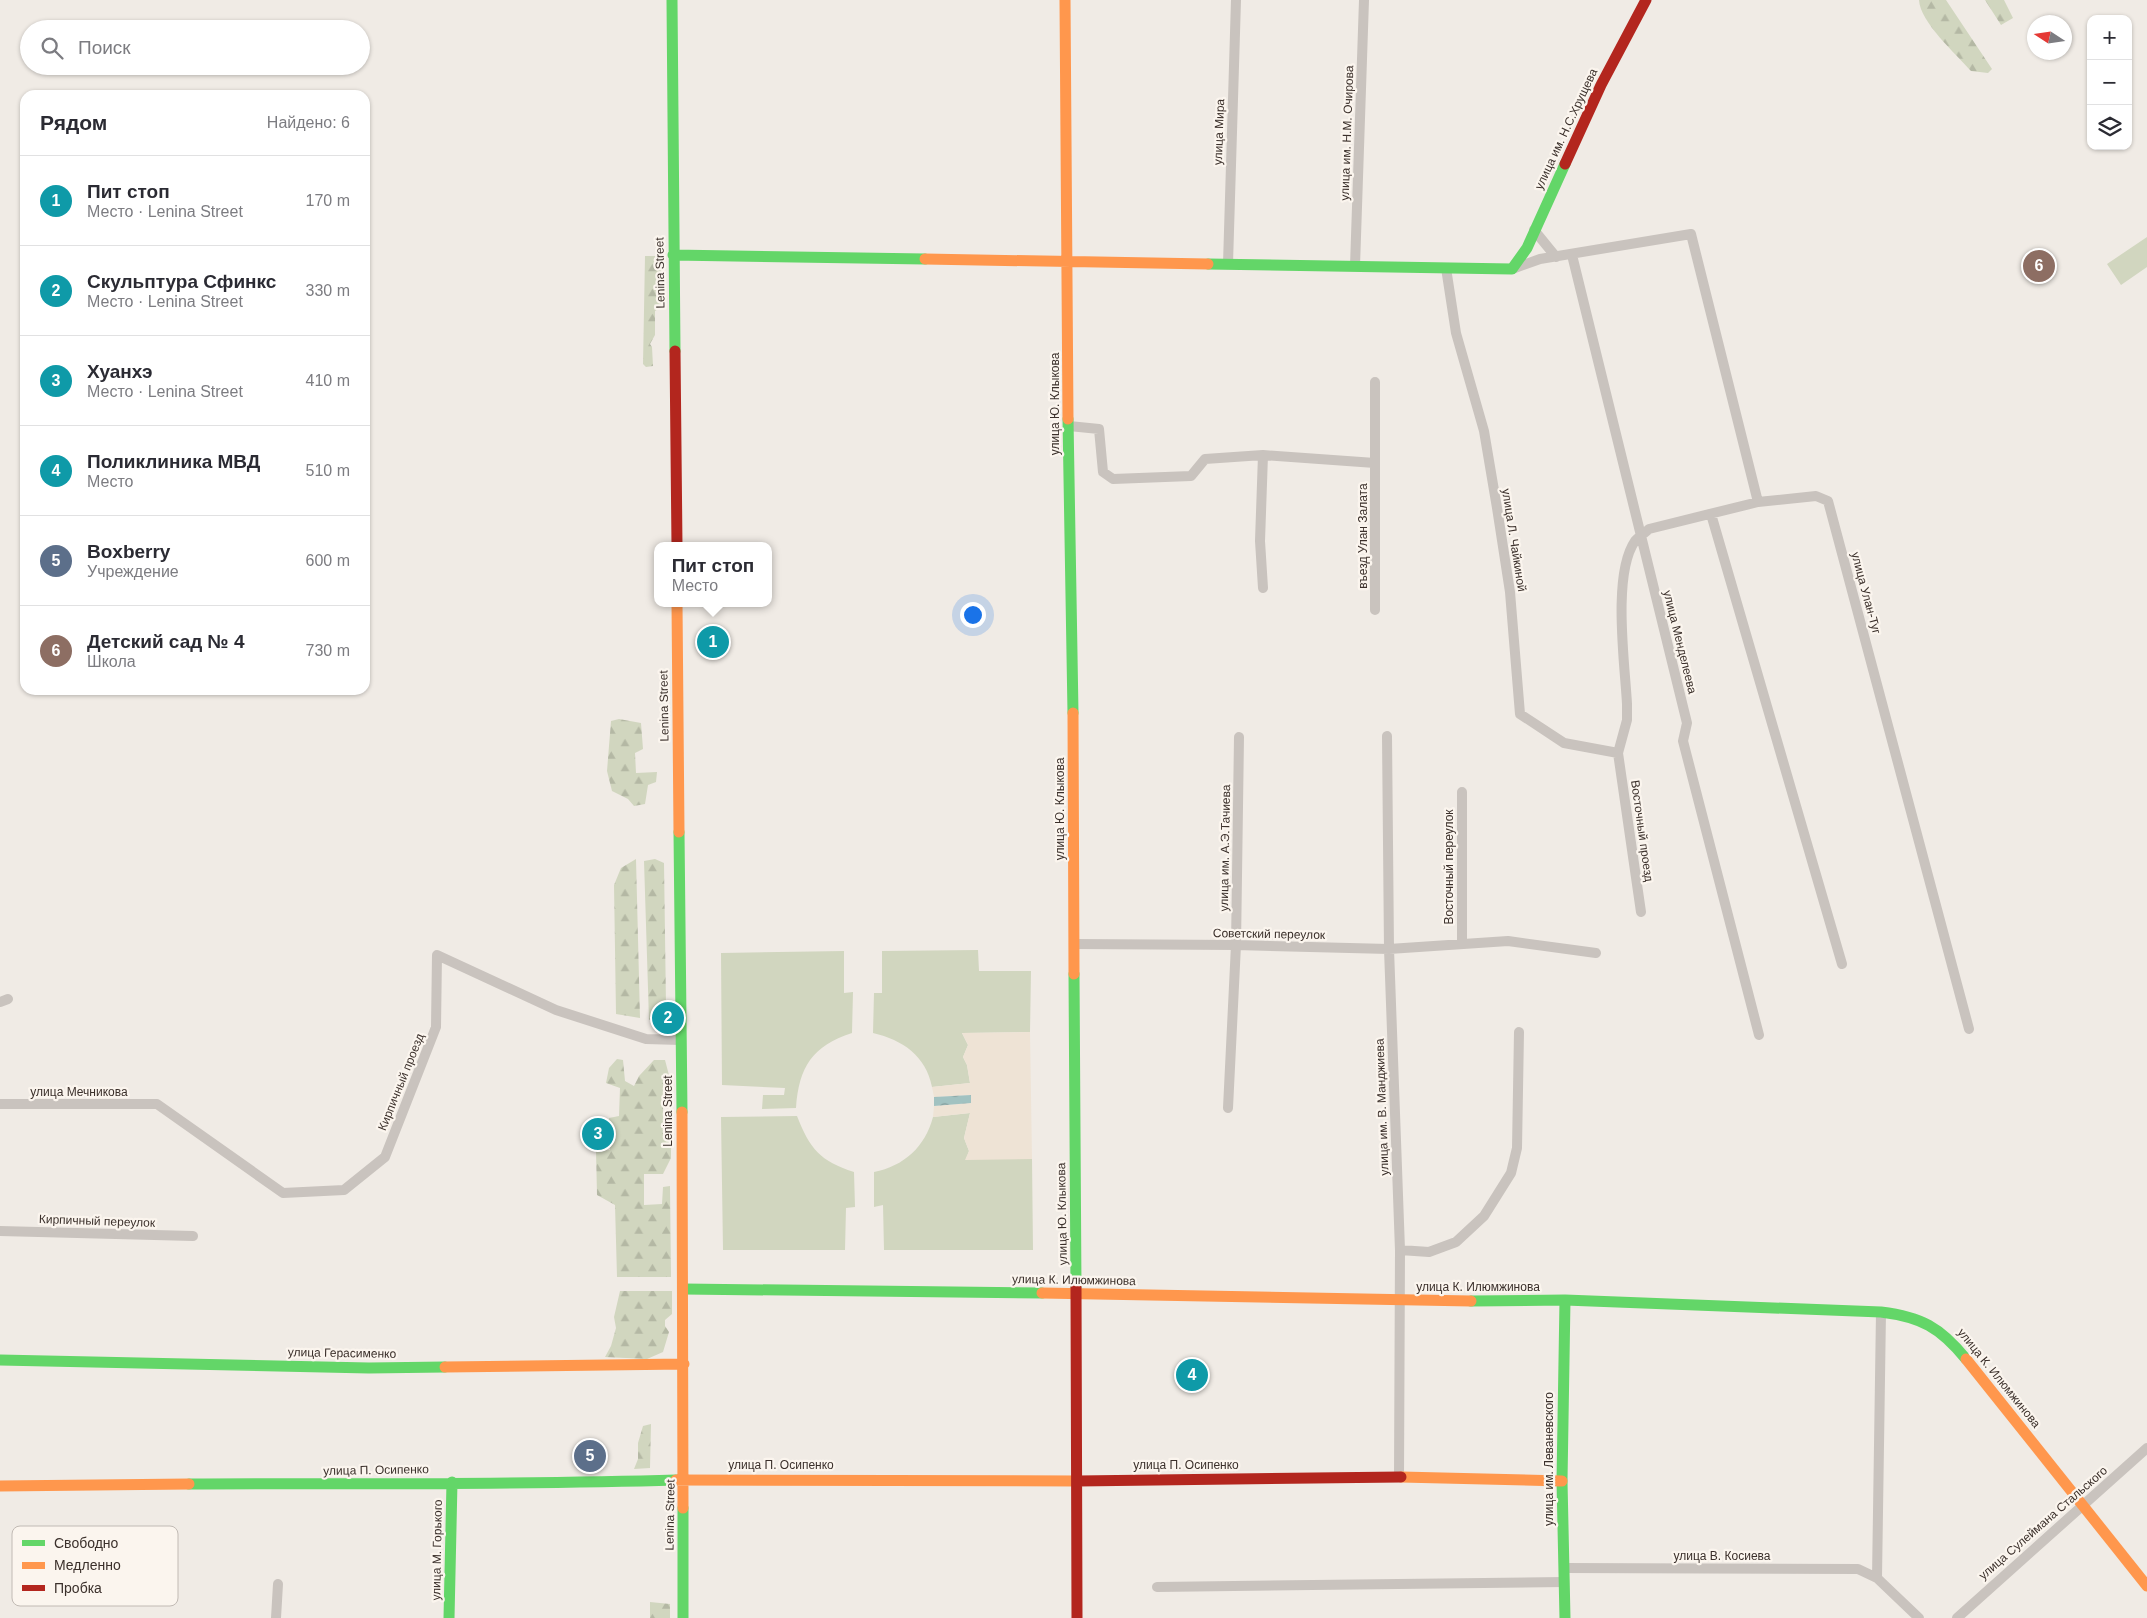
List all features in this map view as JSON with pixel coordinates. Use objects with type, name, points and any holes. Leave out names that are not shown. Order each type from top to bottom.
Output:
[{"type":"main road","name":"Lenina Street","points":[[672,0],[677,542]]},
{"type":"main road","name":"улица Ю. Клыкова","points":[[1066,0],[1075,944],[1077,1618]]},
{"type":"main road","name":"улица им. Н.С.Хрущева","points":[[1512,269],[1527,248],[1602,85],[1646,0]]},
{"type":"main road","points":[[673,255],[1512,269]]},
{"type":"main road","name":"Lenina Street","points":[[677,607],[684,1289],[683,1618]]},
{"type":"main road","name":"улица К. Илюмжинова","points":[[684,1289],[1077,1294],[1398,1301],[1565,1300],[1881,1312],[1916,1319],[1934,1327],[1949,1338],[2147,1586]]},
{"type":"main road","name":"улица им. Леваневского","points":[[1565,1300],[1562,1481],[1565,1618]]},
{"type":"main road","name":"улица Герасименко","points":[[0,1360],[369,1368],[684,1364]]},
{"type":"main road","name":"улица П. Осипенко","points":[[0,1486],[452,1482],[542,1484],[684,1480],[1399,1478],[1562,1481]]},
{"type":"main road","name":"улица М. Горького","points":[[449,1618],[452,1482]]},
{"type":"street","name":"улица Мира","points":[[1228,264],[1236,0]]},
{"type":"street","name":"улица им. Н.М. Очирова","points":[[1355,266],[1364,0]]},
{"type":"street","points":[[1534,230],[1556,257]]},
{"type":"street","points":[[1512,269],[1540,259],[1691,234],[1758,502],[1649,529],[1635,540],[1626,565],[1622,594],[1628,704],[1627,720],[1618,753]]},
{"type":"street","name":"улица Менделеева","points":[[1572,255],[1687,723],[1683,741],[1759,1035]]},
{"type":"street","name":"улица Л. Чайкиной","points":[[1446,268],[1456,333],[1484,431],[1500,523],[1510,592],[1520,714],[1564,742],[1618,753]]},
{"type":"street","name":"въезд Улан Залата","points":[[1375,382],[1375,610]]},
{"type":"street","points":[[1069,426],[1099,429],[1103,472],[1113,479],[1191,476],[1206,459],[1263,455],[1375,463]]},
{"type":"street","points":[[1263,455],[1260,541],[1263,588]]},
{"type":"street","name":"улица Улан-Туг","points":[[1758,502],[1816,496],[1828,500],[1969,1029]]},
{"type":"street","points":[[1711,514],[1842,964]]},
{"type":"street","name":"улица им. В. Манджиева","points":[[1387,736],[1389,950],[1400,1250],[1398,1301],[1399,1478]]},
{"type":"street","name":"улица им. А.Э.Тачиева","points":[[1228,1108],[1236,945],[1239,738]]},
{"type":"street","name":"Восточный проезд","points":[[1618,753],[1641,912]]},
{"type":"street","name":"Восточный переулок","points":[[1462,792],[1462,942]]},
{"type":"street","points":[[1462,942],[1508,941],[1596,953]]},
{"type":"street","name":"Советский переулок","points":[[1075,944],[1236,945],[1389,950],[1462,942]]},
{"type":"street","name":"Кирпичный проезд","points":[[157,1104],[283,1193],[344,1190],[385,1157],[436,1027],[436,955],[556,1010],[646,1039],[681,1040]]},
{"type":"street","points":[[1400,1250],[1429,1252],[1456,1242],[1484,1216],[1511,1173],[1517,1148],[1519,1032]]},
{"type":"street","name":"улица Мечникова","points":[[0,1104],[157,1104]]},
{"type":"street","name":"Кирпичный переулок","points":[[0,1231],[193,1236]]},
{"type":"street","points":[[1877,1578],[1881,1312]]},
{"type":"street","name":"улица Сулеймана Стальского","points":[[1957,1618],[2147,1448]]},
{"type":"street","name":"улица В. Косиева","points":[[1564,1568],[1858,1569],[1877,1578],[1919,1618]]},
{"type":"street","points":[[1157,1587],[1564,1582]]},
{"type":"street","points":[[276,1618],[278,1584]]},
{"type":"green space","points":[[1919,0],[1946,0],[1992,69],[1988,73],[1971,71],[1948,47],[1925,18]]},
{"type":"green space","points":[[1985,0],[2004,0],[2013,18],[2001,25]]},
{"type":"green space","points":[[2147,237],[2147,267],[2121,285],[2107,264]]},
{"type":"green space","points":[[645,256],[662,256],[663,306],[655,311],[655,335],[650,344],[652,347],[653,366],[646,367],[643,364]]},
{"type":"green space","points":[[619,719],[641,723],[643,749],[635,753],[636,773],[657,772],[656,782],[648,785],[645,804],[634,806],[628,799],[612,791],[607,771],[611,721]]},
{"type":"green space","points":[[636,859],[640,1018],[616,1014],[614,885],[621,868]]},
{"type":"green space","points":[[655,859],[664,863],[666,1006],[649,1020],[644,861]]},
{"type":"green space","points":[[978,950],[979,971],[1031,971],[1030,1032],[962,1033],[968,1045],[963,1057],[967,1065],[970,1083],[932,1087],[929,1076],[919,1058],[894,1040],[873,1033],[874,993],[882,993],[882,951]]},
{"type":"green space","points":[[844,951],[844,993],[853,992],[852,1033],[827,1044],[810,1060],[800,1081],[796,1108],[762,1109],[763,1095],[784,1095],[785,1088],[722,1085],[721,953]]},
{"type":"green space","points":[[617,1059],[623,1060],[625,1081],[634,1086],[639,1076],[654,1060],[665,1060],[670,1079],[663,1085],[663,1137],[671,1142],[671,1158],[663,1174],[644,1174],[644,1205],[662,1204],[663,1187],[670,1186],[671,1277],[617,1277],[615,1205],[597,1195],[596,1151],[610,1150],[609,1118],[619,1116],[620,1088],[606,1083],[609,1068]]},
{"type":"green space","points":[[970,1113],[964,1138],[969,1151],[966,1159],[1032,1159],[1033,1250],[884,1250],[883,1205],[874,1207],[874,1172],[895,1165],[912,1154],[925,1137],[933,1117]]},
{"type":"green space","points":[[797,1116],[812,1145],[824,1158],[854,1172],[855,1207],[846,1208],[845,1250],[723,1250],[721,1117]]},
{"type":"green space","points":[[620,1291],[672,1291],[672,1314],[665,1320],[665,1326],[669,1332],[663,1352],[647,1359],[605,1357],[611,1346],[616,1328],[614,1317]]},
{"type":"green space","points":[[651,1424],[650,1468],[634,1469],[638,1459],[638,1443],[643,1426]]},
{"type":"green space","points":[[650,1602],[670,1604],[670,1618],[650,1618]]},
{"type":"shaded area","points":[[1030,1032],[1032,1159],[965,1160],[969,1151],[964,1138],[970,1113],[933,1117],[934,1106],[971,1103],[971,1095],[934,1097],[932,1087],[970,1083],[967,1065],[963,1057],[968,1045],[962,1033]]},
{"type":"water","points":[[971,1095],[971,1103],[934,1106],[934,1097]]},
{"type":"traffic: fast","points":[[672,0],[675,351]]},
{"type":"traffic: fast","points":[[1208,264],[1512,269],[1527,248],[1565,164]]},
{"type":"traffic: fast","points":[[673,255],[925,259]]},
{"type":"traffic: fast","points":[[1068,419],[1073,713]]},
{"type":"traffic: fast","points":[[679,832],[682,1112]]},
{"type":"traffic: fast","points":[[1074,974],[1076,1287]]},
{"type":"traffic: fast","points":[[684,1289],[1042,1293]]},
{"type":"traffic: fast","points":[[1471,1301],[1565,1300],[1881,1312],[1908,1317],[1929,1325],[1957,1348],[1966,1359]]},
{"type":"traffic: fast","points":[[1565,1300],[1562,1481],[1565,1618]]},
{"type":"traffic: fast","points":[[0,1360],[369,1368],[445,1367]]},
{"type":"traffic: fast","points":[[189,1484],[676,1480]]},
{"type":"traffic: fast","points":[[449,1618],[452,1482]]},
{"type":"traffic: fast","points":[[683,1508],[683,1618]]},
{"type":"traffic: slow","points":[[1065,0],[1068,419]]},
{"type":"traffic: slow","points":[[925,259],[1208,264]]},
{"type":"traffic: slow","points":[[677,607],[679,832]]},
{"type":"traffic: slow","points":[[1073,713],[1074,974]]},
{"type":"traffic: slow","points":[[682,1112],[683,1508]]},
{"type":"traffic: slow","points":[[1042,1293],[1471,1301]]},
{"type":"traffic: slow","points":[[1966,1359],[2147,1586]]},
{"type":"traffic: slow","points":[[445,1367],[684,1364]]},
{"type":"traffic: slow","points":[[1401,1477],[1562,1481]]},
{"type":"traffic: slow","points":[[676,1480],[1078,1481]]},
{"type":"traffic: slow","points":[[0,1486],[189,1484]]},
{"type":"traffic: jam","points":[[1565,164],[1601,85],[1646,0]]},
{"type":"traffic: jam","points":[[675,351],[677,542]]},
{"type":"traffic: jam","points":[[1076,1287],[1077,1618]]},
{"type":"traffic: jam","points":[[1078,1481],[1401,1477]]},
{"type":"place","name":"Детский сад № 4","points":[[2039,266]]},
{"type":"place","name":"Пит стоп","points":[[713,642]]},
{"type":"place","name":"Скульптура Сфинкс","points":[[668,1018]]},
{"type":"place","name":"Хуанхэ","points":[[598,1134]]},
{"type":"place","name":"Поликлиника МВД","points":[[1192,1375]]},
{"type":"place","name":"Boxberry","points":[[590,1456]]}]
